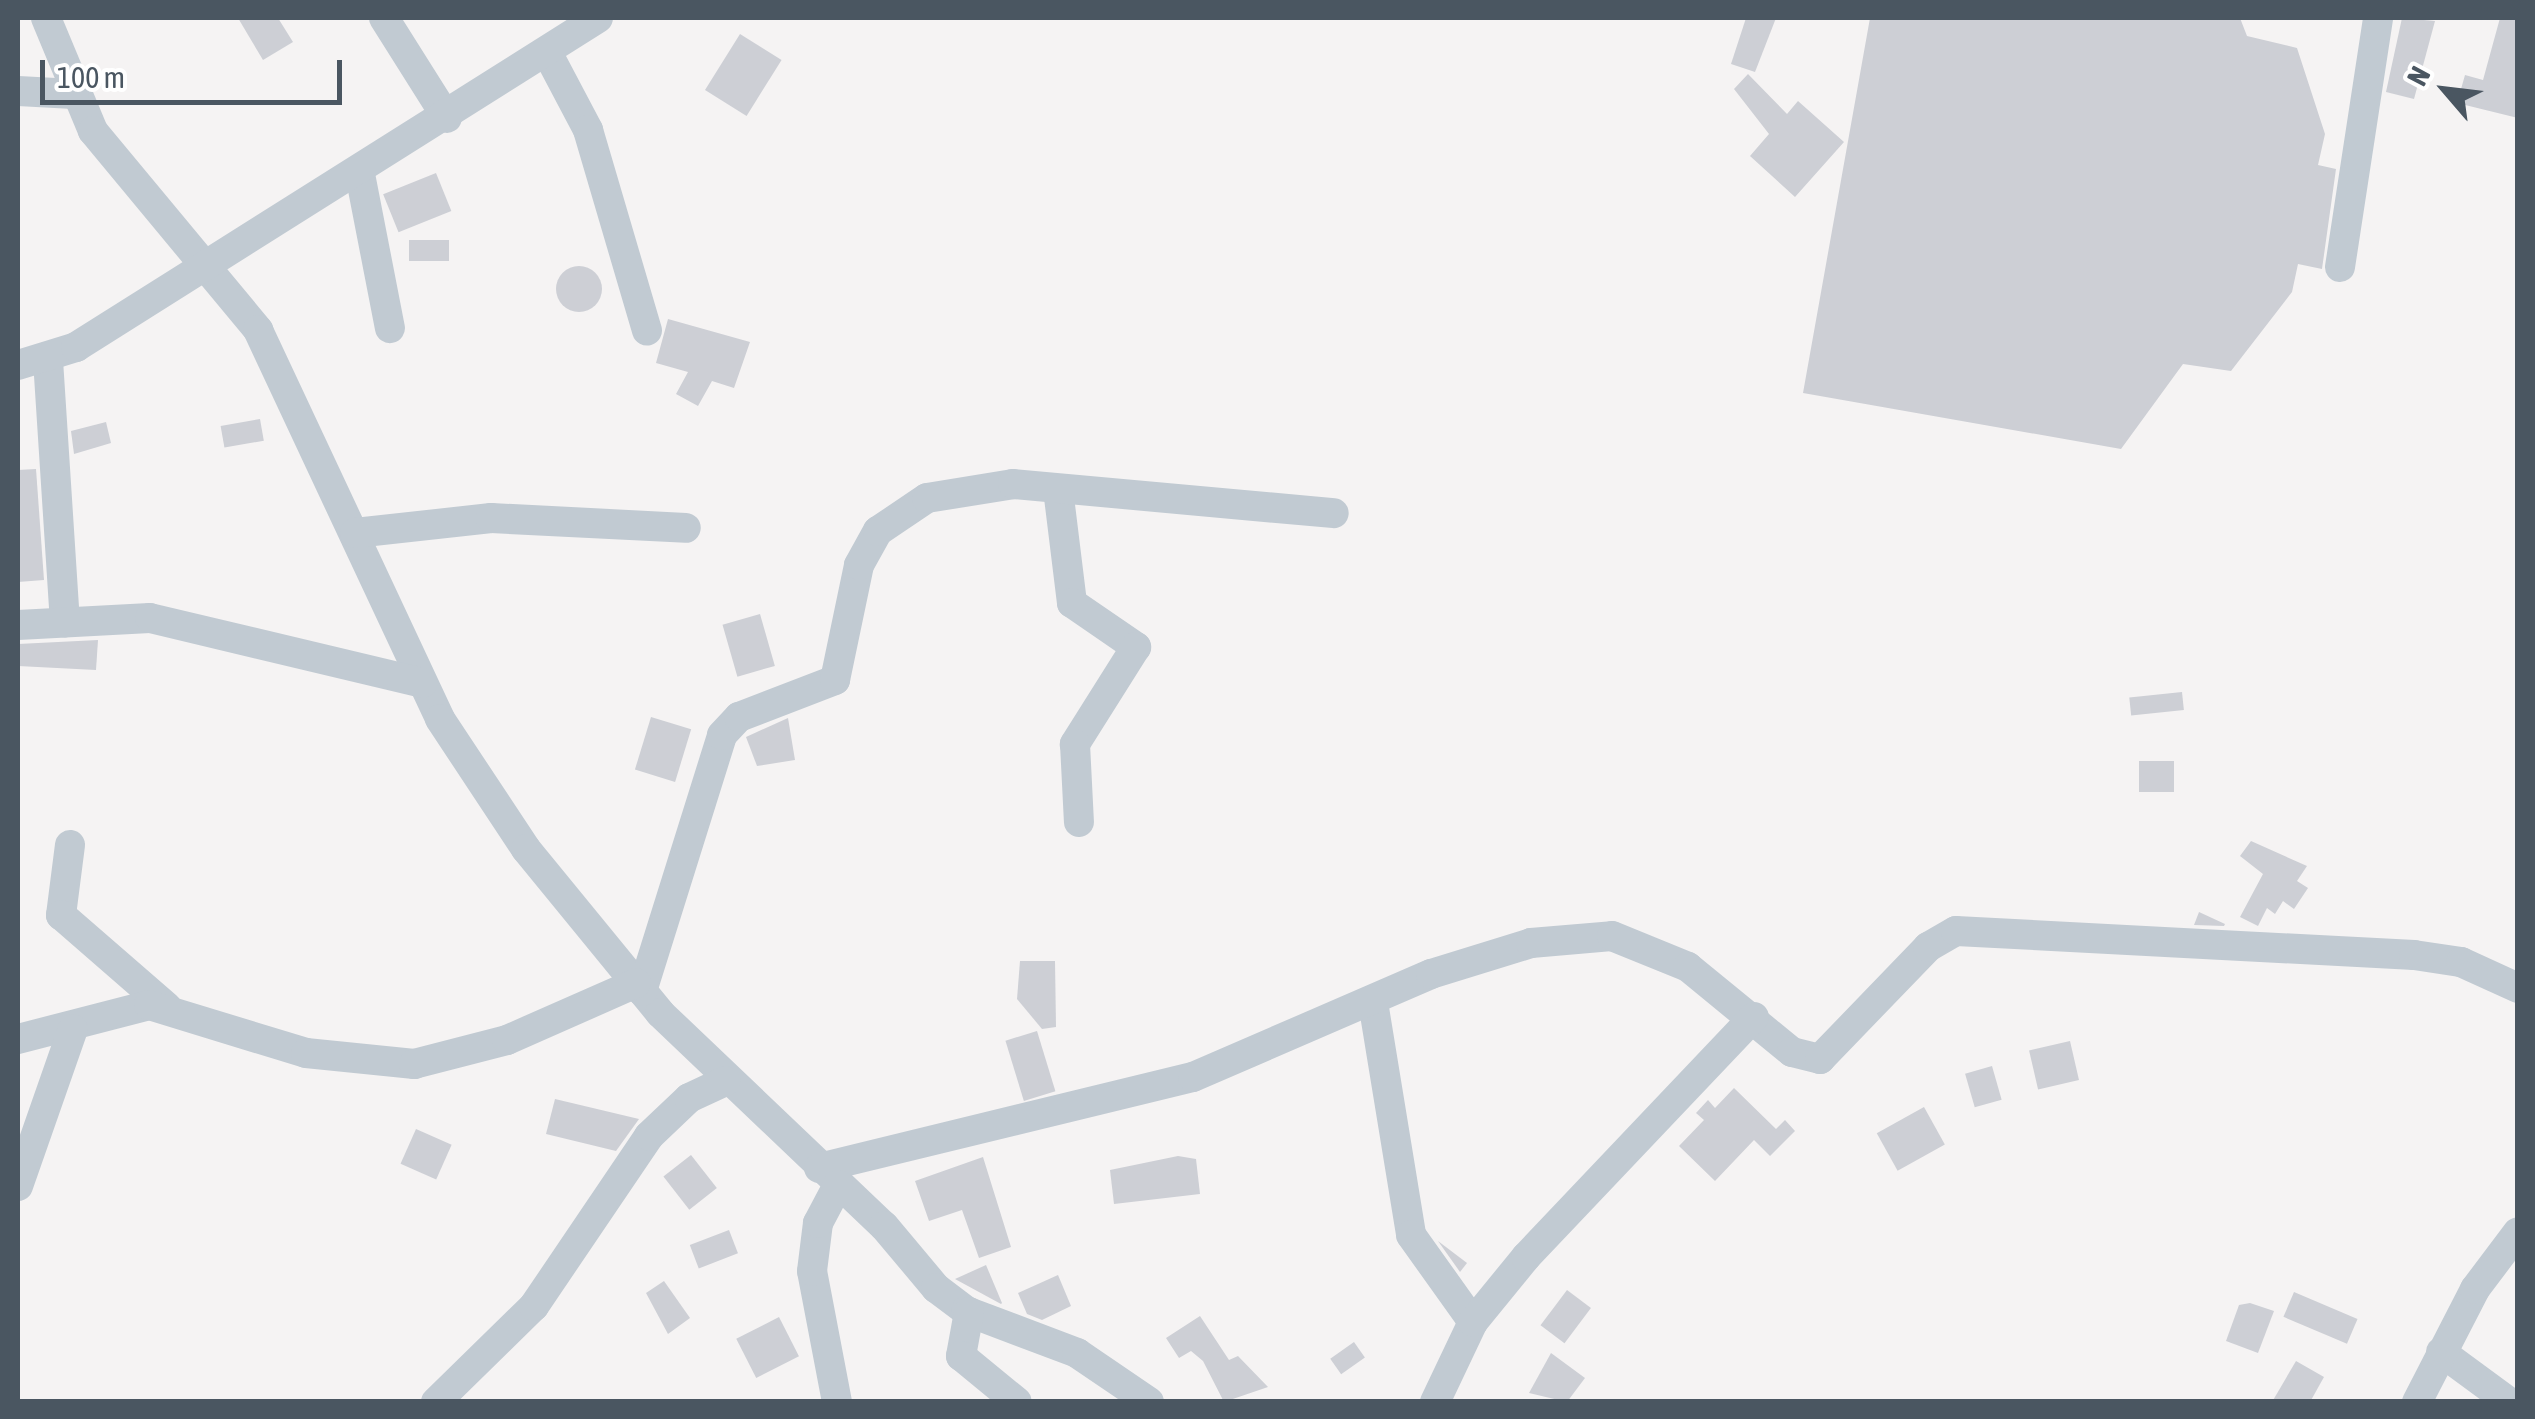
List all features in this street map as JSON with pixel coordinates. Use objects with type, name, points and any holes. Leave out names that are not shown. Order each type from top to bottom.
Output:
[{"type":"street","points":[[46,18],[74,94],[93,131],[210,263],[298,400],[422,683],[526,849],[639,987],[725,1081],[969,1312],[1076,1353],[1148,1402]]},
{"type":"street","points":[[384,18],[447,118]]},
{"type":"street","points":[[65,622],[33,362],[360,174],[598,18]]},
{"type":"street","points":[[2340,267],[2378,18]]},
{"type":"street","points":[[548,54],[588,130],[646,330]]},
{"type":"street","points":[[18,91],[74,94]]},
{"type":"street","points":[[360,174],[390,328]]},
{"type":"street","points":[[18,1038],[73,1029],[116,1010],[167,1007],[306,1052],[414,1064],[507,1040],[639,987],[722,735],[739,717],[835,680],[860,566],[878,530],[928,498],[1013,484],[1334,513]]},
{"type":"street","points":[[1058,489],[1072,603],[1136,647],[1075,744],[1078,822]]},
{"type":"street","points":[[356,533],[492,518],[686,528]]},
{"type":"street","points":[[18,625],[65,622],[210,627],[422,683]]},
{"type":"street","points":[[70,845],[61,915],[167,1007]]},
{"type":"street","points":[[829,1176],[1193,1076],[1373,1002],[1532,943],[1612,936],[1688,967],[1754,1017],[1792,1052],[1820,1060],[1928,948],[1956,931],[2414,955],[2461,962],[2518,988]]},
{"type":"street","points":[[1373,1002],[1410,1235],[1473,1322]]},
{"type":"street","points":[[1434,1402],[1473,1322],[1754,1017]]},
{"type":"street","points":[[18,1186],[73,1029]]},
{"type":"street","points":[[436,1402],[534,1306],[650,1136],[688,1098],[725,1081]]},
{"type":"street","points":[[829,1176],[812,1271],[837,1402]]},
{"type":"street","points":[[2417,1402],[2441,1352],[2518,1232]]},
{"type":"street","points":[[969,1312],[961,1356],[1017,1402]]},
{"type":"street","points":[[2441,1352],[2509,1402]]},
{"type":"building","points":[[238,18],[278,18],[293,42],[263,60]]},
{"type":"building","points":[[1746,18],[1776,18],[1755,72],[1731,64]]},
{"type":"building","points":[[1870,18],[2240,18],[2247,36],[2297,48],[2325,134],[2318,165],[2336,169],[2322,269],[2298,264],[2292,292],[2231,371],[2183,364],[2121,449],[1803,393]]},
{"type":"building","points":[[2402,18],[2435,21],[2414,99],[2386,92]]},
{"type":"building","points":[[2500,18],[2518,18],[2518,118],[2457,103],[2465,75],[2483,80]]},
{"type":"building","points":[[740,34],[782,60],[747,116],[705,90]]},
{"type":"building","points":[[1748,74],[1787,114],[1798,101],[1844,142],[1795,197],[1750,156],[1769,134],[1734,89]]},
{"type":"building","points":[[436,173],[451,211],[399,232],[383,194]]},
{"type":"building","points":[[409,240],[449,240],[449,261],[409,261]]},
{"type":"building","points":[[579,266],[595,273],[602,289],[595,305],[579,312],[563,305],[556,289],[563,273]]},
{"type":"building","points":[[668,319],[750,342],[734,388],[712,381],[698,406],[676,394],[688,372],[656,363]]},
{"type":"building","points":[[260,419],[264,441],[224,448],[221,426]]},
{"type":"building","points":[[106,422],[111,443],[74,454],[71,431]]},
{"type":"building","points":[[36,469],[44,580],[18,582],[18,470]]},
{"type":"building","points":[[760,614],[775,666],[737,677],[723,625]]},
{"type":"building","points":[[98,640],[96,670],[18,666],[18,644]]},
{"type":"building","points":[[2182,692],[2184,710],[2131,715],[2129,698]]},
{"type":"building","points":[[651,717],[691,729],[675,782],[635,770]]},
{"type":"building","points":[[788,718],[795,760],[757,766],[746,737]]},
{"type":"building","points":[[2139,761],[2174,761],[2174,792],[2139,792]]},
{"type":"building","points":[[2251,841],[2307,866],[2297,881],[2308,888],[2294,909],[2283,901],[2275,914],[2267,908],[2258,926],[2240,917],[2263,874],[2240,856]]},
{"type":"building","points":[[2199,912],[2225,924],[2224,926],[2194,925]]},
{"type":"building","points":[[1020,961],[1055,961],[1056,1027],[1042,1029],[1017,999]]},
{"type":"building","points":[[1037,1031],[1055,1091],[1024,1101],[1005,1041]]},
{"type":"building","points":[[2070,1041],[2079,1080],[2038,1089],[2029,1050]]},
{"type":"building","points":[[1992,1066],[2002,1100],[1975,1107],[1965,1074]]},
{"type":"building","points":[[1734,1088],[1776,1129],[1785,1120],[1795,1131],[1770,1156],[1754,1140],[1715,1181],[1679,1146],[1704,1120],[1696,1113],[1708,1100],[1715,1108]]},
{"type":"building","points":[[555,1099],[639,1119],[616,1151],[546,1134]]},
{"type":"building","points":[[1924,1107],[1945,1145],[1898,1171],[1877,1133]]},
{"type":"building","points":[[416,1129],[452,1145],[436,1180],[401,1164]]},
{"type":"building","points":[[691,1155],[717,1188],[689,1210],[663,1177]]},
{"type":"building","points":[[1178,1156],[1196,1159],[1200,1194],[1114,1204],[1110,1170]]},
{"type":"building","points":[[983,1157],[1011,1247],[979,1258],[962,1210],[929,1221],[915,1181]]},
{"type":"building","points":[[729,1230],[738,1253],[699,1268],[690,1245]]},
{"type":"building","points":[[1438,1241],[1467,1263],[1460,1272]]},
{"type":"building","points":[[986,1265],[1002,1303],[1001,1304],[955,1279]]},
{"type":"building","points":[[1058,1275],[1071,1306],[1042,1320],[1027,1314],[1018,1293]]},
{"type":"building","points":[[664,1281],[690,1318],[668,1334],[646,1293]]},
{"type":"building","points":[[1567,1290],[1591,1308],[1564,1343],[1541,1325]]},
{"type":"building","points":[[2294,1292],[2358,1319],[2347,1344],[2283,1317]]},
{"type":"building","points":[[2250,1303],[2274,1311],[2258,1353],[2226,1341],[2239,1305]]},
{"type":"building","points":[[1200,1316],[1229,1360],[1238,1356],[1268,1387],[1224,1402],[1203,1361],[1191,1351],[1179,1358],[1166,1338]]},
{"type":"building","points":[[779,1317],[799,1356],[756,1378],[736,1339]]},
{"type":"building","points":[[1354,1342],[1365,1358],[1341,1374],[1330,1359]]},
{"type":"building","points":[[1551,1353],[1585,1378],[1567,1402],[1529,1393]]},
{"type":"building","points":[[2296,1361],[2324,1377],[2310,1402],[2272,1402]]}]
